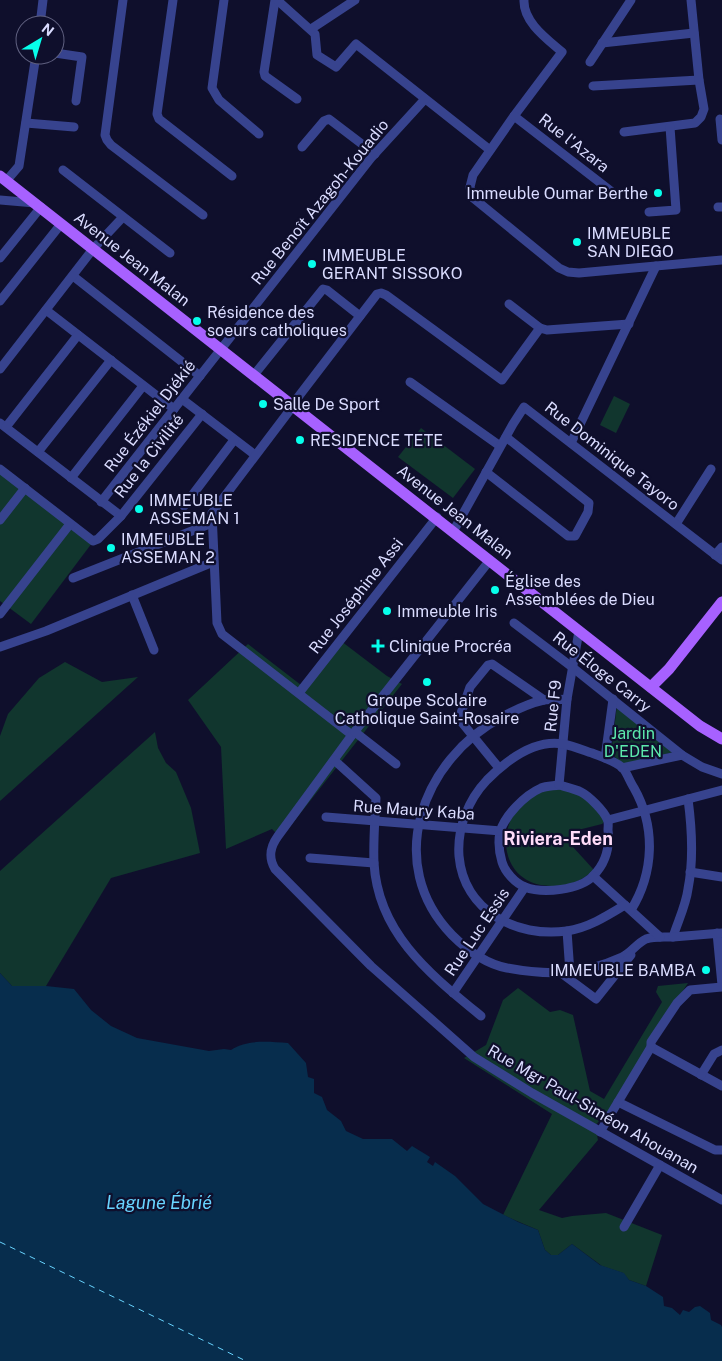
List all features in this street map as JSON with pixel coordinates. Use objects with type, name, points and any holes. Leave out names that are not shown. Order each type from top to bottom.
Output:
[{"type":"main road","name":"Avenue Jean Malan","points":[[3,178],[454,530],[700,726],[722,738]]},
{"type":"main road","points":[[651,687],[669,669],[722,602]]},
{"type":"street","points":[[41,15],[43,0]]},
{"type":"street","points":[[124,0],[105,134],[107,140],[202,215]]},
{"type":"street","points":[[173,0],[157,114],[159,119],[232,176]]},
{"type":"street","points":[[224,0],[212,88],[219,100],[259,134]]},
{"type":"street","points":[[276,0],[315,34],[317,55],[336,67],[356,44],[490,150]]},
{"type":"street","points":[[276,0],[264,72],[265,76],[297,98]]},
{"type":"street","points":[[311,29],[356,0]]},
{"type":"street","points":[[524,0],[526,12],[541,35],[562,52],[473,175],[470,187],[472,197],[559,268],[568,272],[580,273],[722,260]]},
{"type":"street","points":[[590,62],[631,0]]},
{"type":"street","points":[[624,132],[695,123],[701,117],[704,109],[699,80],[691,0]]},
{"type":"street","points":[[602,43],[694,33]]},
{"type":"street","points":[[65,54],[82,57],[76,101]]},
{"type":"street","points":[[3,178],[19,166],[35,65]]},
{"type":"street","points":[[592,86],[699,80]]},
{"type":"street","name":"Rue Benoît Azagoh-Kouadio","points":[[222,349],[375,154],[425,99]]},
{"type":"street","name":"Rue l'Azara","points":[[514,116],[616,195]]},
{"type":"street","points":[[302,148],[324,121],[329,119],[375,154]]},
{"type":"street","points":[[720,119],[722,140]]},
{"type":"street","points":[[26,123],[74,127]]},
{"type":"street","points":[[649,212],[676,210],[670,127]]},
{"type":"street","points":[[63,170],[170,253]]},
{"type":"street","points":[[0,200],[38,205]]},
{"type":"street","points":[[0,258],[5,244],[38,205]]},
{"type":"street","points":[[0,369],[93,249],[123,217]]},
{"type":"street","points":[[0,301],[61,224]]},
{"type":"street","points":[[571,443],[656,266]]},
{"type":"street","points":[[73,276],[200,376]]},
{"type":"street","points":[[254,375],[323,290],[327,290],[360,316]]},
{"type":"street","points":[[396,764],[299,694],[222,634],[217,623],[212,514],[292,405],[378,294],[382,293],[502,380],[540,328]]},
{"type":"street","points":[[509,304],[540,328],[547,330],[629,324]]},
{"type":"street","points":[[46,310],[174,409]]},
{"type":"street","points":[[78,335],[3,425],[121,516]]},
{"type":"street","name":"Rue Ézékiel Djékié","points":[[102,502],[222,349]]},
{"type":"street","points":[[38,452],[111,360]]},
{"type":"street","points":[[410,382],[500,446]]},
{"type":"street","points":[[71,478],[143,386]]},
{"type":"street","points":[[182,399],[255,455]]},
{"type":"street","name":"Rue Dominique Tayoro","points":[[454,530],[488,474],[500,446],[508,438],[524,407],[719,558]]},
{"type":"street","name":"Rue la Civilité","points":[[70,524],[93,541],[98,539],[121,516],[202,414]]},
{"type":"street","points":[[488,474],[568,536],[576,536],[588,512],[589,503],[508,438]]},
{"type":"street","points":[[184,506],[234,440]]},
{"type":"street","points":[[0,469],[70,524],[0,614]]},
{"type":"street","points":[[676,524],[711,469]]},
{"type":"street","points":[[0,520],[25,488]]},
{"type":"street","name":"Rue Joséphine Assi","points":[[299,694],[437,518]]},
{"type":"street","points":[[73,578],[212,523]]},
{"type":"street","points":[[719,558],[722,547]]},
{"type":"street","name":"Rue Mgr Paul-Siméon Ahouanan","points":[[490,560],[353,733],[271,845],[271,862],[275,870],[371,966],[486,1066],[722,1200]]},
{"type":"street","points":[[0,647],[46,631],[213,562]]},
{"type":"street","points":[[132,596],[154,650]]},
{"type":"street","name":"Rue Éloge Carry","points":[[514,623],[682,755],[702,767],[722,774]]},
{"type":"street","name":"Rue F9","points":[[559,785],[567,699],[579,631]]},
{"type":"street","points":[[499,768],[461,723],[459,715],[470,687],[488,664],[492,664],[544,700]]},
{"type":"street","points":[[567,699],[544,700],[509,713],[473,735],[454,752],[432,786],[424,804],[418,825],[417,858],[420,878],[426,895],[444,927],[478,957],[505,967],[542,973],[565,973],[599,966],[624,956],[646,939],[719,933],[722,986],[690,990],[677,1003],[651,1042],[650,1047],[600,1132]]},
{"type":"street","points":[[605,758],[613,700]]},
{"type":"street","points":[[550,743],[563,744],[605,758],[622,768],[644,810],[649,827],[648,863],[640,896],[628,908],[567,931],[533,932],[502,922],[481,906],[468,886],[460,865],[461,829],[475,795],[499,768],[512,758],[550,743]]},
{"type":"street","points":[[622,768],[682,755]]},
{"type":"street","points":[[334,760],[376,798],[374,863],[380,894],[396,932],[420,964],[481,1016]]},
{"type":"street","points":[[559,785],[581,792],[594,802],[608,820],[609,842],[606,858],[593,876],[578,885],[541,890],[525,887],[512,877],[503,864],[499,848],[500,831],[524,798],[542,787],[559,785]]},
{"type":"street","points":[[608,820],[722,790]]},
{"type":"street","points":[[673,937],[688,890],[690,872],[691,825],[688,799]]},
{"type":"street","name":"Rue Maury Kaba","points":[[326,817],[500,831]]},
{"type":"street","points":[[310,858],[374,863]]},
{"type":"street","points":[[690,872],[722,877]]},
{"type":"street","points":[[593,876],[660,938]]},
{"type":"street","name":"Rue Luc Essis","points":[[453,993],[525,887]]},
{"type":"street","points":[[565,973],[567,931]]},
{"type":"street","points":[[565,973],[596,998],[639,945]]},
{"type":"street","points":[[650,1047],[722,1086]]},
{"type":"street","points":[[701,1075],[714,1054],[722,1050]]},
{"type":"street","points":[[618,1102],[715,1150],[722,1150]]},
{"type":"street","points":[[624,1227],[660,1165]]},
{"type":"green space","points":[[614,396],[630,404],[616,433],[600,425]]},
{"type":"green space","points":[[421,428],[475,469],[453,498],[398,457]]},
{"type":"green space","points":[[0,473],[92,543],[31,624],[0,601]]},
{"type":"green space","points":[[337,638],[387,676],[402,684],[281,838],[272,829],[226,849],[221,747],[188,700],[248,644],[301,685]]},
{"type":"green space","points":[[65,662],[102,682],[138,677],[0,801],[0,736],[8,714],[39,678]]},
{"type":"green space","name":"Jardin D'EDEN","points":[[617,705],[677,751],[625,765],[611,754]]},
{"type":"green space","points":[[155,732],[158,748],[166,763],[176,772],[191,808],[200,853],[111,878],[46,986],[12,986],[0,973],[0,871]]},
{"type":"green space","points":[[557,787],[586,798],[595,806],[605,821],[602,824],[574,831],[573,847],[594,870],[575,882],[552,886],[533,883],[519,874],[510,861],[506,846],[507,830],[514,814],[525,800],[544,789]]},
{"type":"green space","points":[[688,983],[650,1041],[637,1076],[595,1126],[598,1140],[539,1210],[562,1218],[606,1213],[662,1235],[646,1286],[629,1280],[623,1273],[602,1266],[572,1244],[558,1255],[551,1255],[545,1250],[538,1230],[503,1215],[552,1114],[464,1058],[486,1045],[503,1000],[518,988],[550,1012],[560,1010],[573,1015],[590,1091],[604,1099],[662,1002],[656,992],[658,986]]},
{"type":"water","name":"Lagune Ébrié","points":[[0,973],[12,986],[46,986],[74,989],[91,1010],[111,1026],[137,1038],[209,1051],[231,1050],[251,1043],[288,1043],[306,1063],[308,1077],[314,1079],[314,1093],[322,1097],[327,1110],[341,1121],[346,1131],[363,1139],[392,1139],[407,1151],[412,1146],[430,1157],[427,1162],[433,1166],[435,1162],[455,1176],[483,1204],[538,1230],[545,1250],[551,1255],[558,1255],[572,1244],[600,1265],[624,1273],[629,1280],[646,1286],[663,1297],[664,1306],[672,1308],[680,1315],[683,1310],[689,1312],[695,1307],[700,1306],[710,1313],[711,1320],[722,1327],[722,1361],[0,1361]]},
{"type":"ferry route","points":[[0,1242],[246,1361]]},
{"type":"place","name":"Immeuble Oumar Berthe","points":[[658,193]]},
{"type":"place","name":"IMMEUBLE SAN DIEGO","points":[[577,242]]},
{"type":"place","name":"IMMEUBLE GERANT SISSOKO","points":[[312,264]]},
{"type":"place","name":"Résidence des soeurs catholiques","points":[[197,321]]},
{"type":"place","name":"Salle De Sport","points":[[263,404]]},
{"type":"place","name":"RESIDENCE TETE","points":[[300,440]]},
{"type":"place","name":"IMMEUBLE ASSEMAN 1","points":[[139,509]]},
{"type":"place","name":"IMMEUBLE ASSEMAN 2","points":[[111,548]]},
{"type":"place","name":"Église des Assemblées de Dieu","points":[[495,590]]},
{"type":"place","name":"Immeuble Iris","points":[[387,611]]},
{"type":"place","name":"Clinique Procréa","points":[[378,646]]},
{"type":"place","name":"Groupe Scolaire Catholique Saint-Rosaire","points":[[427,682]]},
{"type":"place","name":"IMMEUBLE BAMBA","points":[[706,970]]},
{"type":"district","name":"Riviera-Eden","points":[[558,838]]}]
